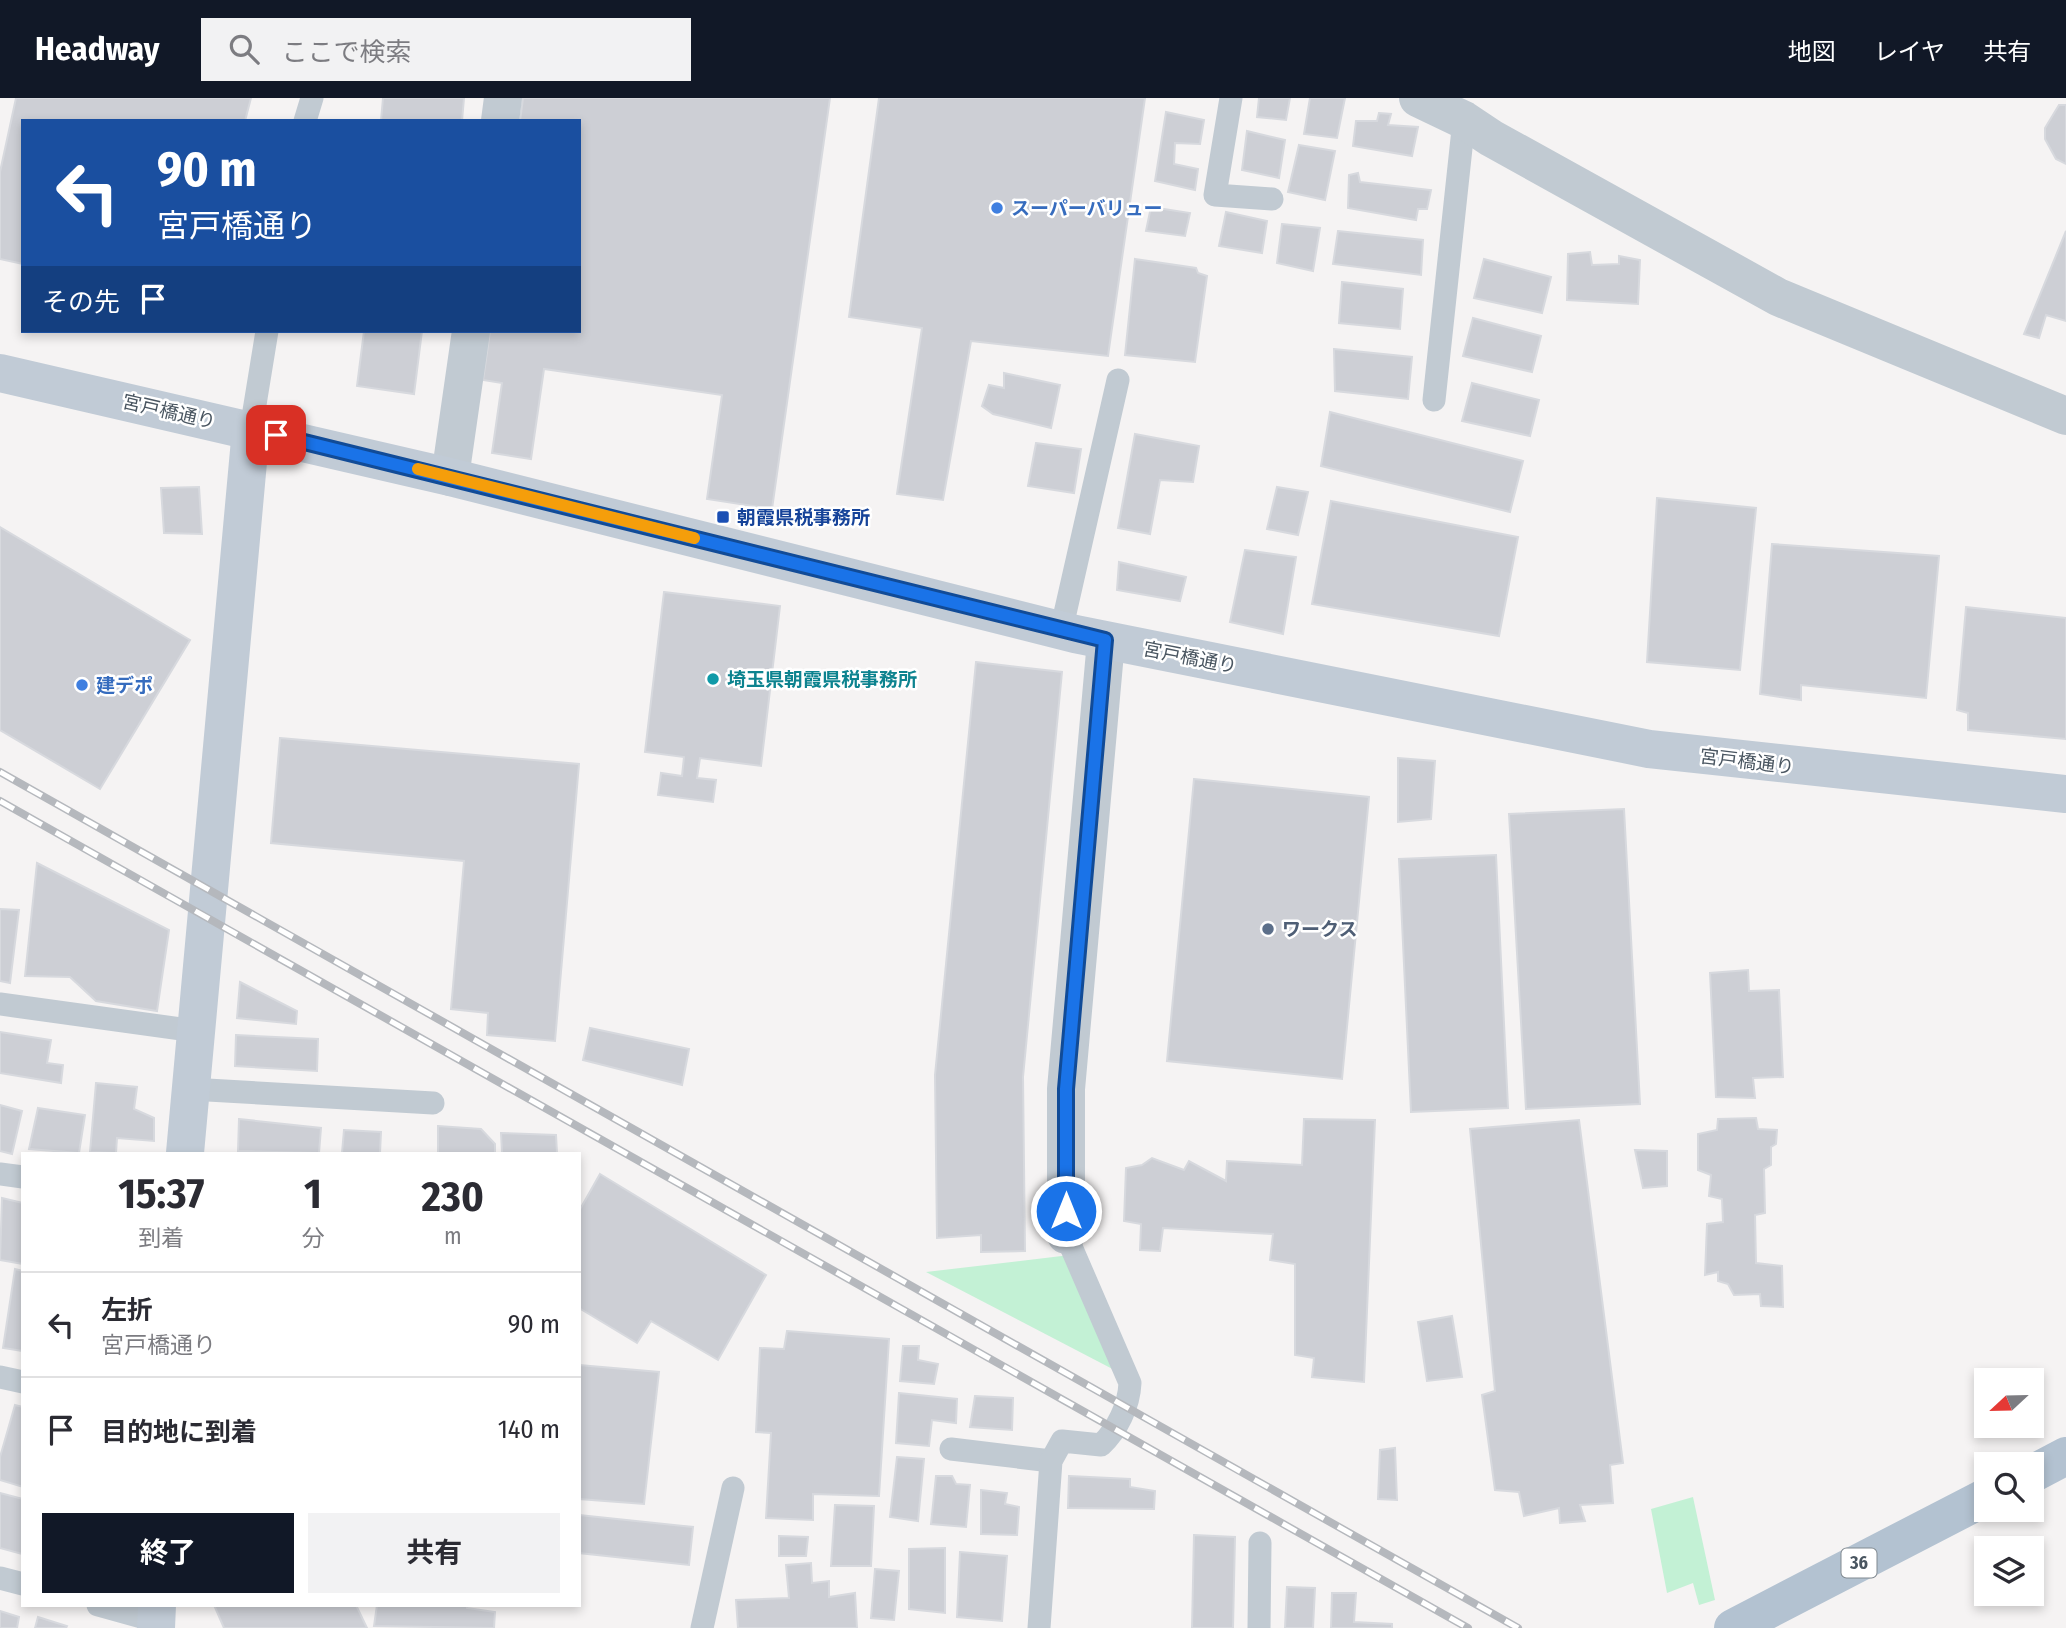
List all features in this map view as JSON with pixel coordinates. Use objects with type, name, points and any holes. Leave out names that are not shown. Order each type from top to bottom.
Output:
[{"type":"main road","points":[[2044,1468],[2066,1456]]},
{"type":"main road","name":"36","points":[[1733,1628],[1974,1503]]},
{"type":"street","points":[[500,119],[503,98]]},
{"type":"street","points":[[1418,98],[1464,120],[1491,138],[1778,297],[2066,416]]},
{"type":"street","points":[[450,477],[471,333]]},
{"type":"street","name":"宮戸橋通り","points":[[0,373],[450,477],[1105,640],[1649,749],[2066,794]]},
{"type":"street","points":[[185,1152],[251,429]]},
{"type":"street","points":[[1066,1235],[1066,1089],[1105,640]]},
{"type":"lane","points":[[306,119],[312,98]]},
{"type":"lane","points":[[1231,98],[1215,195],[1272,199]]},
{"type":"lane","points":[[1434,400],[1464,120]]},
{"type":"lane","points":[[251,429],[267,333]]},
{"type":"lane","points":[[1061,631],[1118,380]]},
{"type":"lane","points":[[0,1004],[196,1031]]},
{"type":"lane","points":[[190,1089],[433,1103]]},
{"type":"lane","points":[[0,1174],[21,1177]]},
{"type":"lane","points":[[1039,1628],[1051,1461],[1062,1441],[1101,1445],[1114,1433],[1130,1383],[1066,1235]]},
{"type":"lane","points":[[0,1377],[21,1382]]},
{"type":"lane","points":[[951,1449],[1051,1461]]},
{"type":"lane","points":[[702,1628],[733,1488]]},
{"type":"lane","points":[[1259,1628],[1260,1543]]},
{"type":"lane","points":[[0,1578],[21,1583]]},
{"type":"lane","points":[[107,1607],[156,1618]]},
{"type":"green space","points":[[1070,1255],[1124,1375],[926,1272]]},
{"type":"green space","points":[[1693,1497],[1715,1600],[1699,1605],[1693,1583],[1667,1593],[1651,1509]]},
{"type":"building","points":[[16,98],[251,98],[246,119],[21,119],[21,264],[0,259],[0,172]]},
{"type":"building","points":[[383,98],[464,98],[462,119],[381,119]]},
{"type":"building","points":[[523,98],[830,98],[772,509],[707,499],[722,395],[544,369],[531,459],[492,453],[502,383],[483,380],[490,333],[581,333],[581,119],[520,119]]},
{"type":"building","name":"スーパーバリュー","points":[[879,98],[1145,98],[1108,356],[971,341],[943,500],[897,494],[922,328],[849,317]]},
{"type":"building","points":[[1259,98],[1290,98],[1286,120],[1257,117]]},
{"type":"building","points":[[1310,98],[1345,98],[1337,138],[1304,134]]},
{"type":"building","points":[[2059,105],[2066,105],[2066,164],[2056,159],[2045,139],[2045,128]]},
{"type":"building","points":[[1166,112],[1204,120],[1200,144],[1175,143],[1174,164],[1198,169],[1195,190],[1155,181]]},
{"type":"building","points":[[1379,113],[1391,114],[1388,125],[1418,127],[1412,156],[1353,146],[1356,121],[1377,121]]},
{"type":"building","points":[[1247,131],[1285,140],[1279,178],[1242,170]]},
{"type":"building","points":[[1299,145],[1335,151],[1325,200],[1288,192]]},
{"type":"building","points":[[1358,173],[1360,182],[1431,190],[1427,209],[1418,209],[1416,220],[1348,208],[1349,175]]},
{"type":"building","points":[[1151,207],[1190,213],[1185,236],[1146,231]]},
{"type":"building","points":[[1226,212],[1267,221],[1262,253],[1219,246]]},
{"type":"building","points":[[1282,224],[1320,228],[1313,271],[1277,263]]},
{"type":"building","points":[[1338,231],[1423,240],[1421,275],[1333,264]]},
{"type":"building","points":[[2066,231],[2066,321],[2046,315],[2039,338],[2024,334]]},
{"type":"building","points":[[1590,252],[1592,265],[1619,264],[1619,256],[1640,260],[1638,304],[1567,300],[1568,254]]},
{"type":"building","points":[[1135,259],[1196,268],[1198,273],[1207,276],[1195,362],[1125,355]]},
{"type":"building","points":[[1484,259],[1551,277],[1542,313],[1474,298]]},
{"type":"building","points":[[1342,282],[1403,289],[1400,329],[1339,323]]},
{"type":"building","points":[[1473,318],[1541,336],[1532,372],[1463,356]]},
{"type":"building","points":[[364,333],[422,333],[414,394],[357,386]]},
{"type":"building","points":[[1334,349],[1412,357],[1408,399],[1335,391]]},
{"type":"building","points":[[1004,373],[1060,385],[1051,428],[993,414],[982,406],[989,385],[1004,388]]},
{"type":"building","points":[[1472,383],[1539,400],[1530,436],[1462,421]]},
{"type":"building","points":[[1330,412],[1523,461],[1510,512],[1321,466]]},
{"type":"building","points":[[1135,434],[1199,446],[1193,482],[1160,480],[1150,534],[1118,528]]},
{"type":"building","points":[[1036,443],[1081,449],[1074,493],[1028,486]]},
{"type":"building","points":[[199,487],[202,534],[164,533],[161,488]]},
{"type":"building","points":[[1277,487],[1308,492],[1298,535],[1267,529]]},
{"type":"building","points":[[1657,498],[1756,508],[1740,670],[1647,662]]},
{"type":"building","points":[[1331,501],[1518,537],[1499,636],[1312,604]]},
{"type":"building","name":"建デポ","points":[[0,527],[190,640],[100,789],[0,730]]},
{"type":"building","points":[[1772,544],[1939,556],[1926,698],[1801,685],[1801,700],[1760,694]]},
{"type":"building","points":[[1245,550],[1296,557],[1283,634],[1230,622]]},
{"type":"building","points":[[1119,562],[1186,577],[1180,601],[1117,590]]},
{"type":"building","name":"埼玉県朝霞県税事務所","points":[[664,592],[780,606],[761,766],[700,758],[697,778],[716,780],[713,802],[658,795],[661,773],[682,776],[684,757],[645,752]]},
{"type":"building","points":[[1966,607],[2066,618],[2066,739],[1968,730],[1968,713],[1957,710]]},
{"type":"building","points":[[976,662],[1062,672],[1023,1077],[1025,1251],[981,1252],[981,1235],[937,1238],[935,1075]]},
{"type":"building","points":[[280,738],[579,764],[555,1041],[487,1035],[488,1013],[451,1009],[464,861],[271,843]]},
{"type":"building","points":[[1398,758],[1435,761],[1431,819],[1398,822]]},
{"type":"building","name":"ワークス","points":[[1194,779],[1369,797],[1342,1079],[1167,1061]]},
{"type":"building","points":[[1624,809],[1640,1104],[1526,1109],[1509,814]]},
{"type":"building","points":[[1496,855],[1508,1108],[1411,1112],[1399,859]]},
{"type":"building","points":[[37,863],[169,930],[157,1011],[96,1001],[70,977],[25,976]]},
{"type":"building","points":[[0,909],[19,910],[10,983],[0,981]]},
{"type":"building","points":[[1748,970],[1749,991],[1779,990],[1783,1077],[1753,1078],[1755,1098],[1716,1097],[1710,973]]},
{"type":"building","points":[[240,982],[297,1011],[296,1024],[237,1018]]},
{"type":"building","points":[[590,1028],[689,1049],[682,1085],[583,1060]]},
{"type":"building","points":[[0,1032],[51,1040],[47,1063],[63,1065],[61,1083],[0,1073]]},
{"type":"building","points":[[236,1035],[318,1039],[317,1071],[235,1066]]},
{"type":"building","points":[[96,1083],[137,1087],[134,1109],[154,1118],[154,1141],[117,1138],[116,1152],[90,1152]]},
{"type":"building","points":[[0,1105],[22,1111],[12,1154],[0,1151]]},
{"type":"building","points":[[38,1108],[85,1115],[79,1152],[29,1149]]},
{"type":"building","points":[[1756,1118],[1758,1129],[1777,1130],[1776,1144],[1771,1147],[1771,1165],[1764,1169],[1765,1213],[1755,1215],[1756,1263],[1782,1266],[1783,1307],[1761,1306],[1760,1294],[1734,1295],[1728,1284],[1718,1281],[1718,1272],[1705,1275],[1707,1224],[1723,1222],[1722,1199],[1709,1196],[1711,1175],[1698,1170],[1698,1134],[1717,1130],[1718,1119]]},
{"type":"building","points":[[239,1119],[321,1128],[319,1152],[238,1151]]},
{"type":"building","points":[[1304,1119],[1375,1120],[1364,1382],[1312,1377],[1314,1358],[1295,1355],[1295,1264],[1270,1260],[1273,1234],[1163,1228],[1160,1251],[1140,1250],[1141,1224],[1124,1221],[1126,1168],[1142,1165],[1152,1158],[1184,1170],[1189,1161],[1226,1181],[1227,1161],[1302,1165]]},
{"type":"building","points":[[1579,1120],[1623,1463],[1610,1465],[1613,1503],[1580,1505],[1585,1521],[1560,1523],[1559,1508],[1524,1516],[1519,1492],[1495,1490],[1482,1395],[1495,1391],[1470,1129]]},
{"type":"building","points":[[438,1126],[481,1129],[495,1144],[495,1152],[438,1152]]},
{"type":"building","points":[[344,1130],[381,1132],[380,1152],[342,1152]]},
{"type":"building","points":[[501,1133],[556,1135],[557,1152],[502,1152]]},
{"type":"building","points":[[1635,1150],[1667,1151],[1667,1186],[1643,1188]]},
{"type":"building","points":[[600,1174],[766,1275],[718,1360],[651,1321],[637,1343],[581,1309],[581,1207]]},
{"type":"building","points":[[2,1198],[21,1203],[21,1264],[0,1260]]},
{"type":"building","points":[[15,1269],[21,1270],[21,1351],[3,1348]]},
{"type":"building","points":[[1452,1316],[1462,1377],[1427,1381],[1418,1322]]},
{"type":"building","points":[[787,1331],[889,1339],[879,1496],[813,1494],[813,1520],[766,1518],[771,1433],[756,1432],[760,1348],[784,1349]]},
{"type":"building","points":[[903,1346],[919,1346],[918,1360],[938,1364],[934,1384],[900,1381]]},
{"type":"building","points":[[581,1365],[659,1372],[644,1504],[581,1499]]},
{"type":"building","points":[[899,1393],[957,1399],[956,1423],[932,1420],[929,1446],[896,1443]]},
{"type":"building","points":[[975,1396],[1013,1398],[1012,1430],[970,1427]]},
{"type":"building","points":[[15,1405],[21,1406],[21,1486],[0,1480],[0,1457]]},
{"type":"building","points":[[1395,1448],[1397,1500],[1378,1499],[1380,1450]]},
{"type":"building","points":[[897,1457],[924,1459],[918,1521],[890,1517]]},
{"type":"building","points":[[936,1476],[952,1476],[956,1484],[970,1485],[966,1527],[931,1524]]},
{"type":"building","points":[[1069,1476],[1130,1479],[1130,1487],[1155,1491],[1154,1509],[1068,1508]]},
{"type":"building","points":[[981,1490],[1007,1493],[1005,1504],[1019,1507],[1017,1535],[981,1534]]},
{"type":"building","points":[[0,1493],[21,1498],[21,1554],[0,1548]]},
{"type":"building","points":[[835,1505],[874,1506],[871,1566],[831,1566]]},
{"type":"building","points":[[581,1515],[693,1527],[689,1565],[581,1553]]},
{"type":"building","points":[[1194,1535],[1235,1537],[1233,1628],[1192,1628]]},
{"type":"building","points":[[779,1536],[808,1537],[806,1556],[779,1556]]},
{"type":"building","points":[[945,1548],[945,1613],[909,1609],[909,1549]]},
{"type":"building","points":[[960,1552],[1007,1556],[1002,1621],[957,1617]]},
{"type":"building","points":[[811,1563],[812,1583],[829,1581],[829,1597],[855,1593],[857,1628],[738,1628],[736,1600],[789,1598],[786,1565]]},
{"type":"building","points":[[875,1569],[899,1571],[894,1620],[871,1618]]},
{"type":"building","points":[[1287,1587],[1315,1588],[1313,1628],[1285,1628]]},
{"type":"building","points":[[1332,1593],[1356,1593],[1354,1622],[1392,1624],[1392,1628],[1331,1628]]},
{"type":"building","points":[[215,1607],[357,1607],[367,1628],[224,1628]]},
{"type":"building","points":[[377,1607],[467,1607],[495,1612],[494,1628],[374,1626]]},
{"type":"building","points":[[0,1611],[19,1617],[17,1628],[0,1628]]},
{"type":"building","points":[[38,1617],[67,1626],[35,1628]]},
{"type":"railway","points":[[0,772],[1518,1628]]},
{"type":"railway","points":[[0,801],[1468,1628]]},
{"type":"slow traffic","points":[[418,469],[694,538]]},
{"type":"place","name":"スーパーバリュー","points":[[997,208]]},
{"type":"place","name":"朝霞県税事務所","points":[[723,517]]},
{"type":"place","name":"埼玉県朝霞県税事務所","points":[[713,679]]},
{"type":"place","name":"建デポ","points":[[82,685]]},
{"type":"place","name":"ワークス","points":[[1268,929]]},
{"type":"route","points":[[276,435],[1105,640],[1066,1089],[1066,1211]]}]
